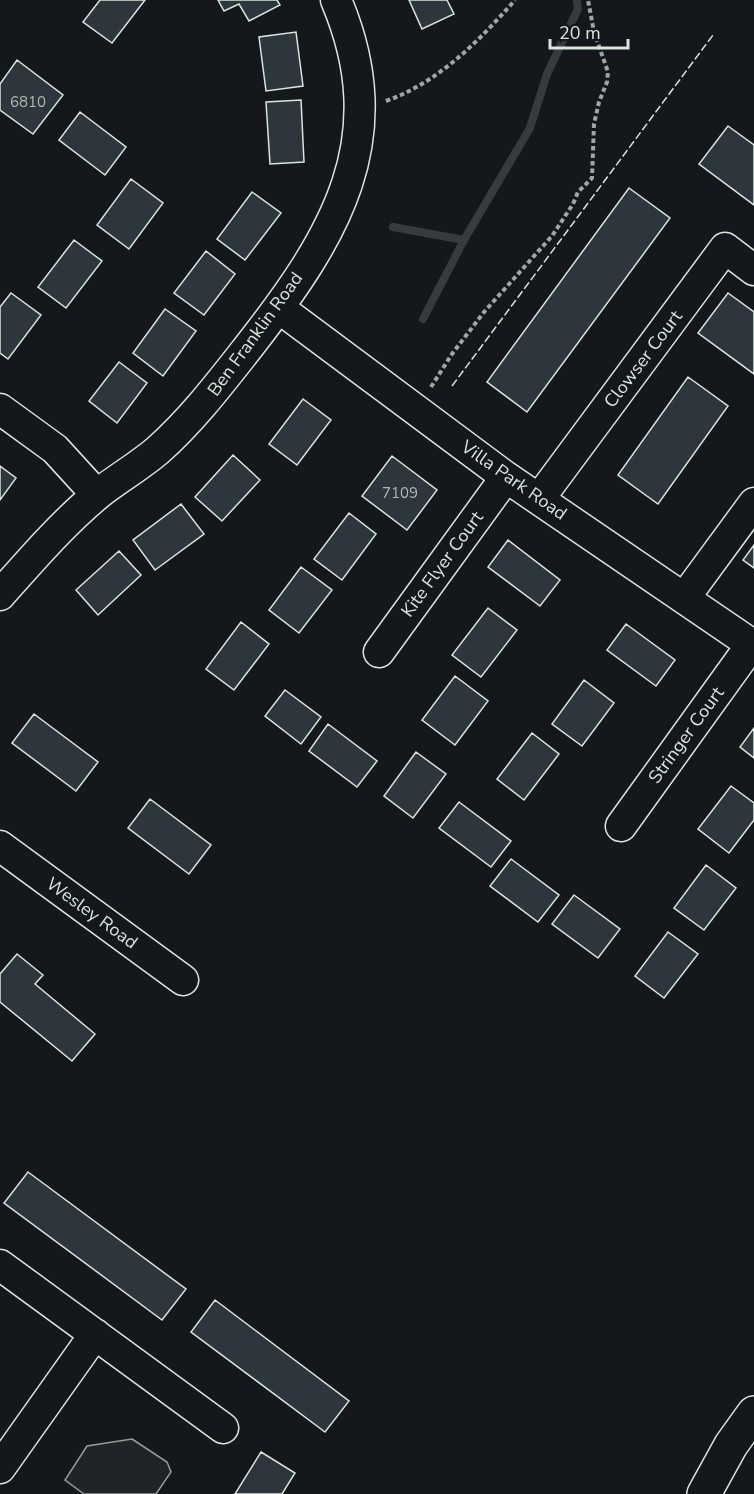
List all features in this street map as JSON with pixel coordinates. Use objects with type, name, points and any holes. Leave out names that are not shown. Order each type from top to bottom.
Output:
[{"type":"main road","points":[[704,1494],[731,1445],[754,1413]]},
{"type":"street","name":"Ben Franklin Road","points":[[0,596],[46,543],[97,495],[157,451],[208,399],[279,308],[334,220],[347,187],[356,151],[360,110],[357,68],[348,28],[336,0]]},
{"type":"street","name":"Clowser Court","points":[[539,499],[725,249],[754,270]]},
{"type":"street","name":"Villa Park Road","points":[[279,308],[506,477],[753,645]]},
{"type":"street","points":[[0,409],[55,449],[97,495]]},
{"type":"street","name":"Kite Flyer Court","points":[[379,652],[506,477]]},
{"type":"street","points":[[685,597],[754,503]]},
{"type":"street","name":"Stringer Court","points":[[621,826],[753,645]]},
{"type":"street","name":"Wesley Road","points":[[0,846],[183,980]]},
{"type":"street","points":[[0,1265],[223,1428]]},
{"type":"street","points":[[0,1468],[95,1334]]},
{"type":"path","points":[[360,110],[392,98],[438,73],[461,57],[515,0]]},
{"type":"path","points":[[416,410],[452,354],[552,236],[573,204],[578,192],[592,178],[594,124],[608,72],[594,32],[588,0]]},
{"type":"shaded area","points":[[132,1439],[167,1462],[171,1472],[156,1494],[84,1494],[65,1480],[87,1446]]},
{"type":"building","points":[[100,0],[145,0],[112,43],[83,22]]},
{"type":"building","points":[[218,0],[277,0],[280,5],[249,21],[239,4],[224,11]]},
{"type":"building","points":[[409,0],[447,0],[454,14],[422,29]]},
{"type":"building","points":[[296,32],[303,86],[266,91],[259,37]]},
{"type":"building","points":[[17,60],[63,95],[33,134],[0,110],[0,84]]},
{"type":"building","points":[[301,100],[304,162],[270,164],[266,102]]},
{"type":"building","points":[[80,112],[126,147],[105,175],[59,140]]},
{"type":"building","points":[[728,126],[754,145],[754,205],[699,164]]},
{"type":"building","points":[[131,179],[163,203],[129,249],[97,225]]},
{"type":"building","points":[[629,188],[670,218],[527,412],[487,382]]},
{"type":"building","points":[[252,192],[281,213],[245,260],[217,239]]},
{"type":"building","points":[[74,240],[102,261],[66,308],[38,287]]},
{"type":"building","points":[[206,251],[235,274],[204,315],[174,293]]},
{"type":"building","points":[[11,293],[41,315],[8,359],[0,353],[0,307]]},
{"type":"building","points":[[728,293],[754,312],[754,374],[698,333]]},
{"type":"building","points":[[165,309],[196,331],[163,376],[133,353]]},
{"type":"building","points":[[119,362],[147,383],[117,423],[89,401]]},
{"type":"building","points":[[688,377],[728,406],[658,504],[618,475]]},
{"type":"building","points":[[303,399],[331,420],[297,465],[269,444]]},
{"type":"building","points":[[233,455],[260,480],[222,521],[195,497]]},
{"type":"building","points":[[392,456],[437,490],[407,530],[362,496]]},
{"type":"building","points":[[0,466],[16,478],[0,500]]},
{"type":"building","points":[[181,504],[204,534],[155,570],[133,540]]},
{"type":"building","points":[[349,513],[376,534],[342,580],[314,559]]},
{"type":"building","points":[[508,540],[560,580],[540,606],[488,567]]},
{"type":"building","points":[[754,545],[754,568],[743,560]]},
{"type":"building","points":[[119,551],[141,575],[98,615],[76,590]]},
{"type":"building","points":[[301,567],[332,590],[299,633],[269,610]]},
{"type":"building","points":[[488,608],[517,630],[481,677],[452,655]]},
{"type":"building","points":[[241,622],[269,644],[234,690],[206,669]]},
{"type":"building","points":[[626,624],[675,660],[656,686],[607,650]]},
{"type":"building","points":[[455,676],[488,701],[455,745],[422,720]]},
{"type":"building","points":[[584,680],[614,703],[582,746],[552,724]]},
{"type":"building","points":[[285,690],[321,717],[301,744],[265,716]]},
{"type":"building","points":[[34,714],[98,762],[76,791],[12,743]]},
{"type":"building","points":[[328,724],[377,761],[357,787],[309,751]]},
{"type":"building","points":[[754,728],[754,758],[740,747]]},
{"type":"building","points":[[532,733],[559,754],[524,800],[497,779]]},
{"type":"building","points":[[416,752],[446,774],[413,818],[384,796]]},
{"type":"building","points":[[731,786],[754,803],[754,820],[729,853],[698,829]]},
{"type":"building","points":[[150,799],[211,845],[189,874],[128,828]]},
{"type":"building","points":[[459,802],[511,841],[491,867],[439,828]]},
{"type":"building","points":[[511,859],[559,895],[538,922],[490,886]]},
{"type":"building","points":[[706,865],[736,888],[704,930],[674,908]]},
{"type":"building","points":[[574,895],[620,929],[598,958],[552,924]]},
{"type":"building","points":[[668,932],[698,954],[664,998],[635,976]]},
{"type":"building","points":[[17,954],[43,975],[35,984],[95,1034],[72,1061],[0,1002],[0,974]]},
{"type":"building","points":[[28,1172],[186,1289],[162,1320],[4,1203]]},
{"type":"building","points":[[215,1300],[349,1401],[325,1432],[191,1332]]},
{"type":"building","points":[[261,1452],[295,1473],[282,1494],[235,1494]]},
{"type":"waterway","points":[[423,319],[464,240],[530,128],[547,74],[578,9],[577,0]]},
{"type":"waterway","points":[[393,227],[464,240]]},
{"type":"fence","points":[[452,386],[713,35]]}]
